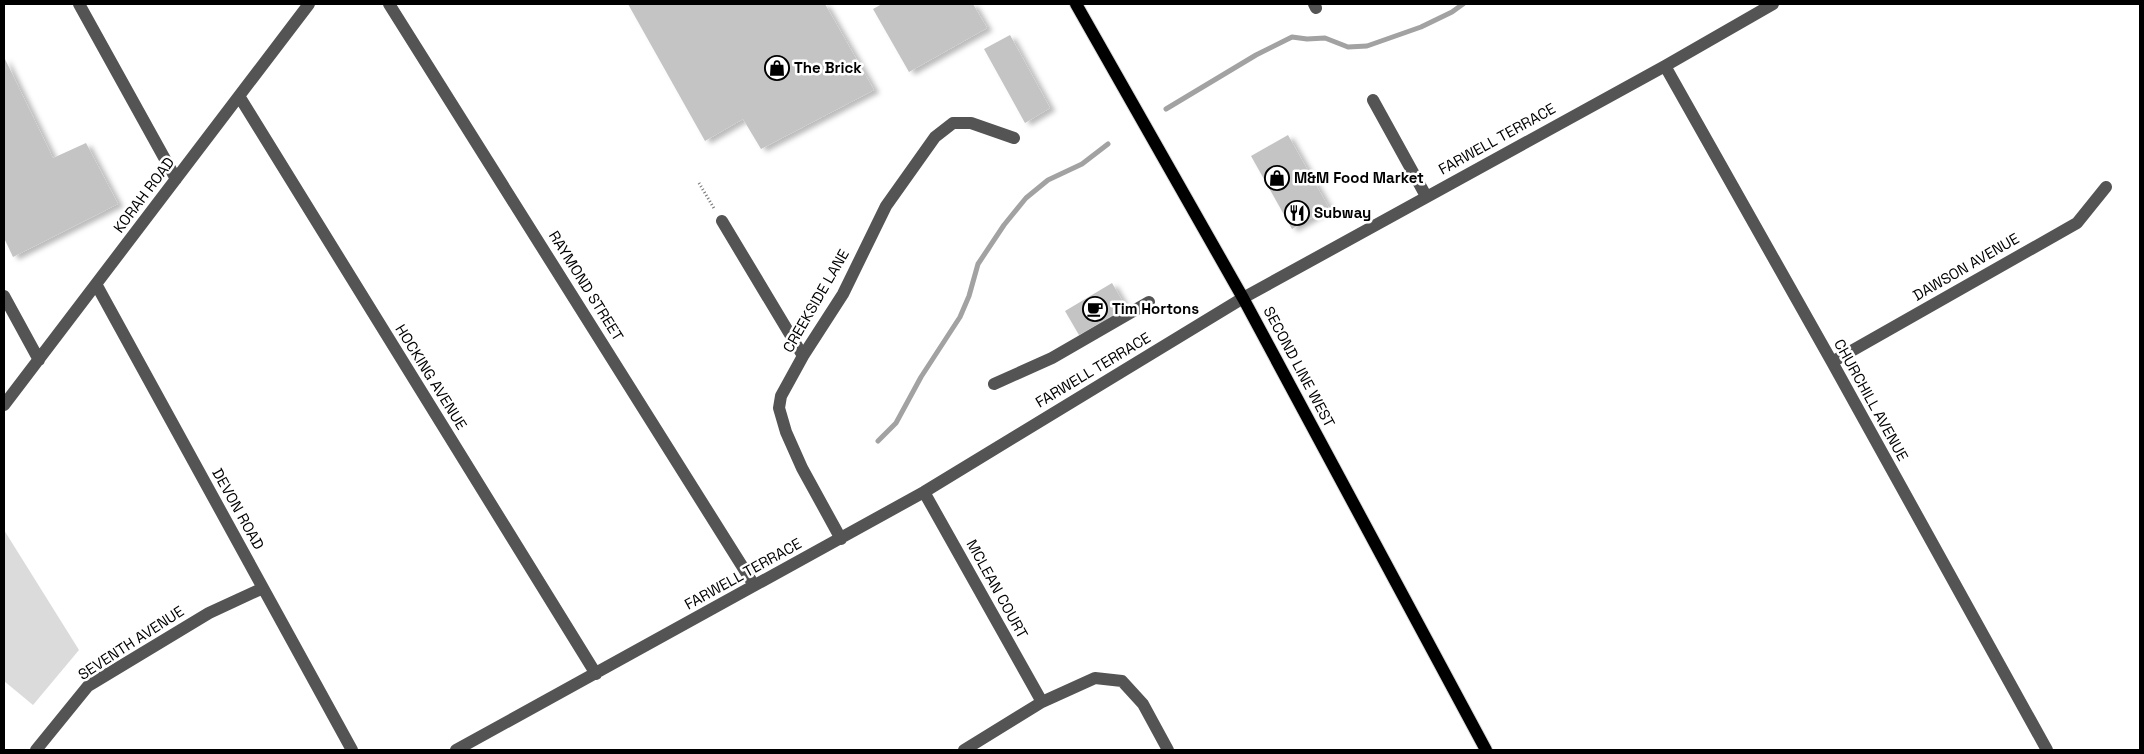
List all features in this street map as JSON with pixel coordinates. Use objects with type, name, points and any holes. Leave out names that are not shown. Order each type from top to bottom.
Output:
[{"type":"main road","name":"SECOND LINE WEST","points":[[1076,4],[1243,298],[1486,750]]},
{"type":"street","points":[[79,4],[176,179]]},
{"type":"street","name":"KORAH ROAD","points":[[4,405],[309,4]]},
{"type":"street","name":"RAYMOND STREET","points":[[389,4],[754,585]]},
{"type":"street","name":"FARWELL TERRACE","points":[[456,750],[924,492],[1243,298],[1665,66],[1773,4]]},
{"type":"street","name":"CHURCHILL AVENUE","points":[[1665,66],[2047,750]]},
{"type":"street","name":"HOCKING AVENUE","points":[[239,96],[596,674]]},
{"type":"street","points":[[1373,100],[1426,196]]},
{"type":"street","name":"CREEKSIDE LANE","points":[[841,539],[802,468],[786,432],[779,408],[781,396],[803,356],[843,294],[886,206],[935,137],[953,123],[972,123],[1014,138]]},
{"type":"street","name":"DAWSON AVENUE","points":[[1832,362],[2077,224],[2106,187]]},
{"type":"street","points":[[722,221],[803,356]]},
{"type":"street","name":"DEVON ROAD","points":[[96,284],[352,750]]},
{"type":"street","points":[[4,296],[39,360]]},
{"type":"street","points":[[994,384],[1052,358],[1149,302]]},
{"type":"street","name":"MCLEAN COURT","points":[[924,492],[1042,702]]},
{"type":"street","name":"SEVENTH AVENUE","points":[[36,750],[88,686],[208,613],[263,588]]},
{"type":"street","points":[[964,750],[1042,702],[1095,678],[1122,682],[1143,704],[1168,750]]},
{"type":"path","points":[[700,183],[722,221]]},
{"type":"shaded area","points":[[4,530],[79,650],[33,705],[4,681]]},
{"type":"building","points":[[628,4],[825,4],[874,90],[761,149],[743,119],[705,141]]},
{"type":"building","points":[[882,4],[973,4],[987,28],[909,72],[873,9]]},
{"type":"building","points":[[1010,35],[1050,108],[1025,123],[984,49]]},
{"type":"building","points":[[4,57],[53,158],[86,143],[118,204],[13,257],[4,238]]},
{"type":"building","points":[[1288,135],[1329,208],[1292,229],[1251,156]]},
{"type":"building","name":"Tim Hortons","points":[[1112,283],[1126,307],[1079,335],[1065,311]]},
{"type":"waterway","points":[[1166,109],[1256,55],[1292,37],[1307,39],[1325,38],[1348,47],[1367,46],[1421,27],[1452,12],[1463,4]]},
{"type":"waterway","points":[[878,441],[896,423],[921,377],[960,317],[969,296],[978,264],[1004,225],[1026,198],[1048,180],[1082,164],[1108,144]]},
{"type":"place","name":"The Brick","points":[[777,68]]},
{"type":"place","name":"M&M Food Market","points":[[1277,178]]},
{"type":"place","name":"Subway","points":[[1297,213]]},
{"type":"place","name":"Tim Hortons","points":[[1095,309]]}]
